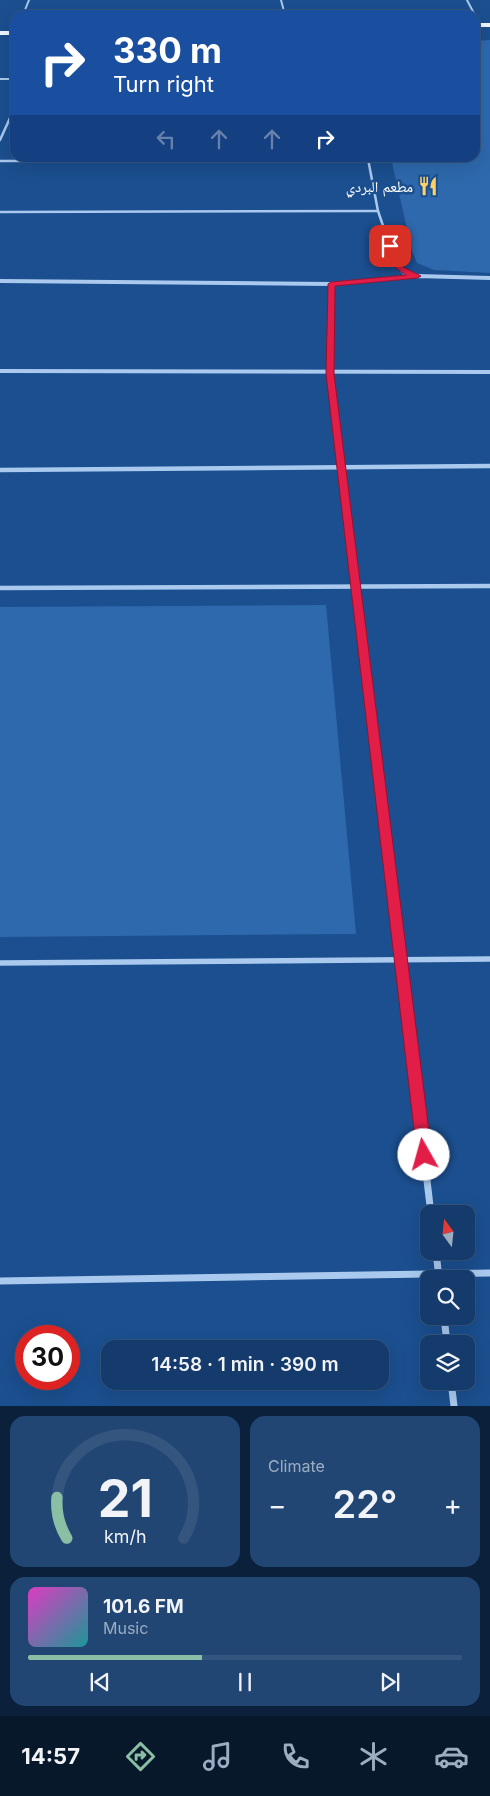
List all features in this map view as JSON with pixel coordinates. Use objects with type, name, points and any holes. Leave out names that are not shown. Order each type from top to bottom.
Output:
[{"type":"street","points":[[0,140],[10,123]]},
{"type":"street","points":[[369,162],[378,211],[396,264],[405,273],[418,276]]},
{"type":"street","points":[[0,212],[378,211]]},
{"type":"street","points":[[0,281],[331,284],[418,276],[490,278]]},
{"type":"street","points":[[331,284],[330,374],[340,467],[431,1205]]},
{"type":"street","points":[[0,371],[330,374],[490,372]]},
{"type":"street","points":[[0,470],[490,466]]},
{"type":"street","points":[[0,588],[490,586]]},
{"type":"street","points":[[0,963],[490,960]]},
{"type":"street","points":[[475,1274],[490,1273]]},
{"type":"street","points":[[0,1281],[420,1276]]},
{"type":"street","points":[[452,1390],[454,1406]]},
{"type":"shaded area","points":[[490,40],[490,273],[434,270],[417,263],[412,251],[392,162],[480,162],[480,41]]},
{"type":"shaded area","points":[[326,605],[356,934],[0,937],[0,607]]},
{"type":"place","name":"مطعم البردي","points":[[428,186]]},
{"type":"route","points":[[390,246],[396,264],[405,273],[418,276],[331,284],[330,374],[424,1155]]}]
